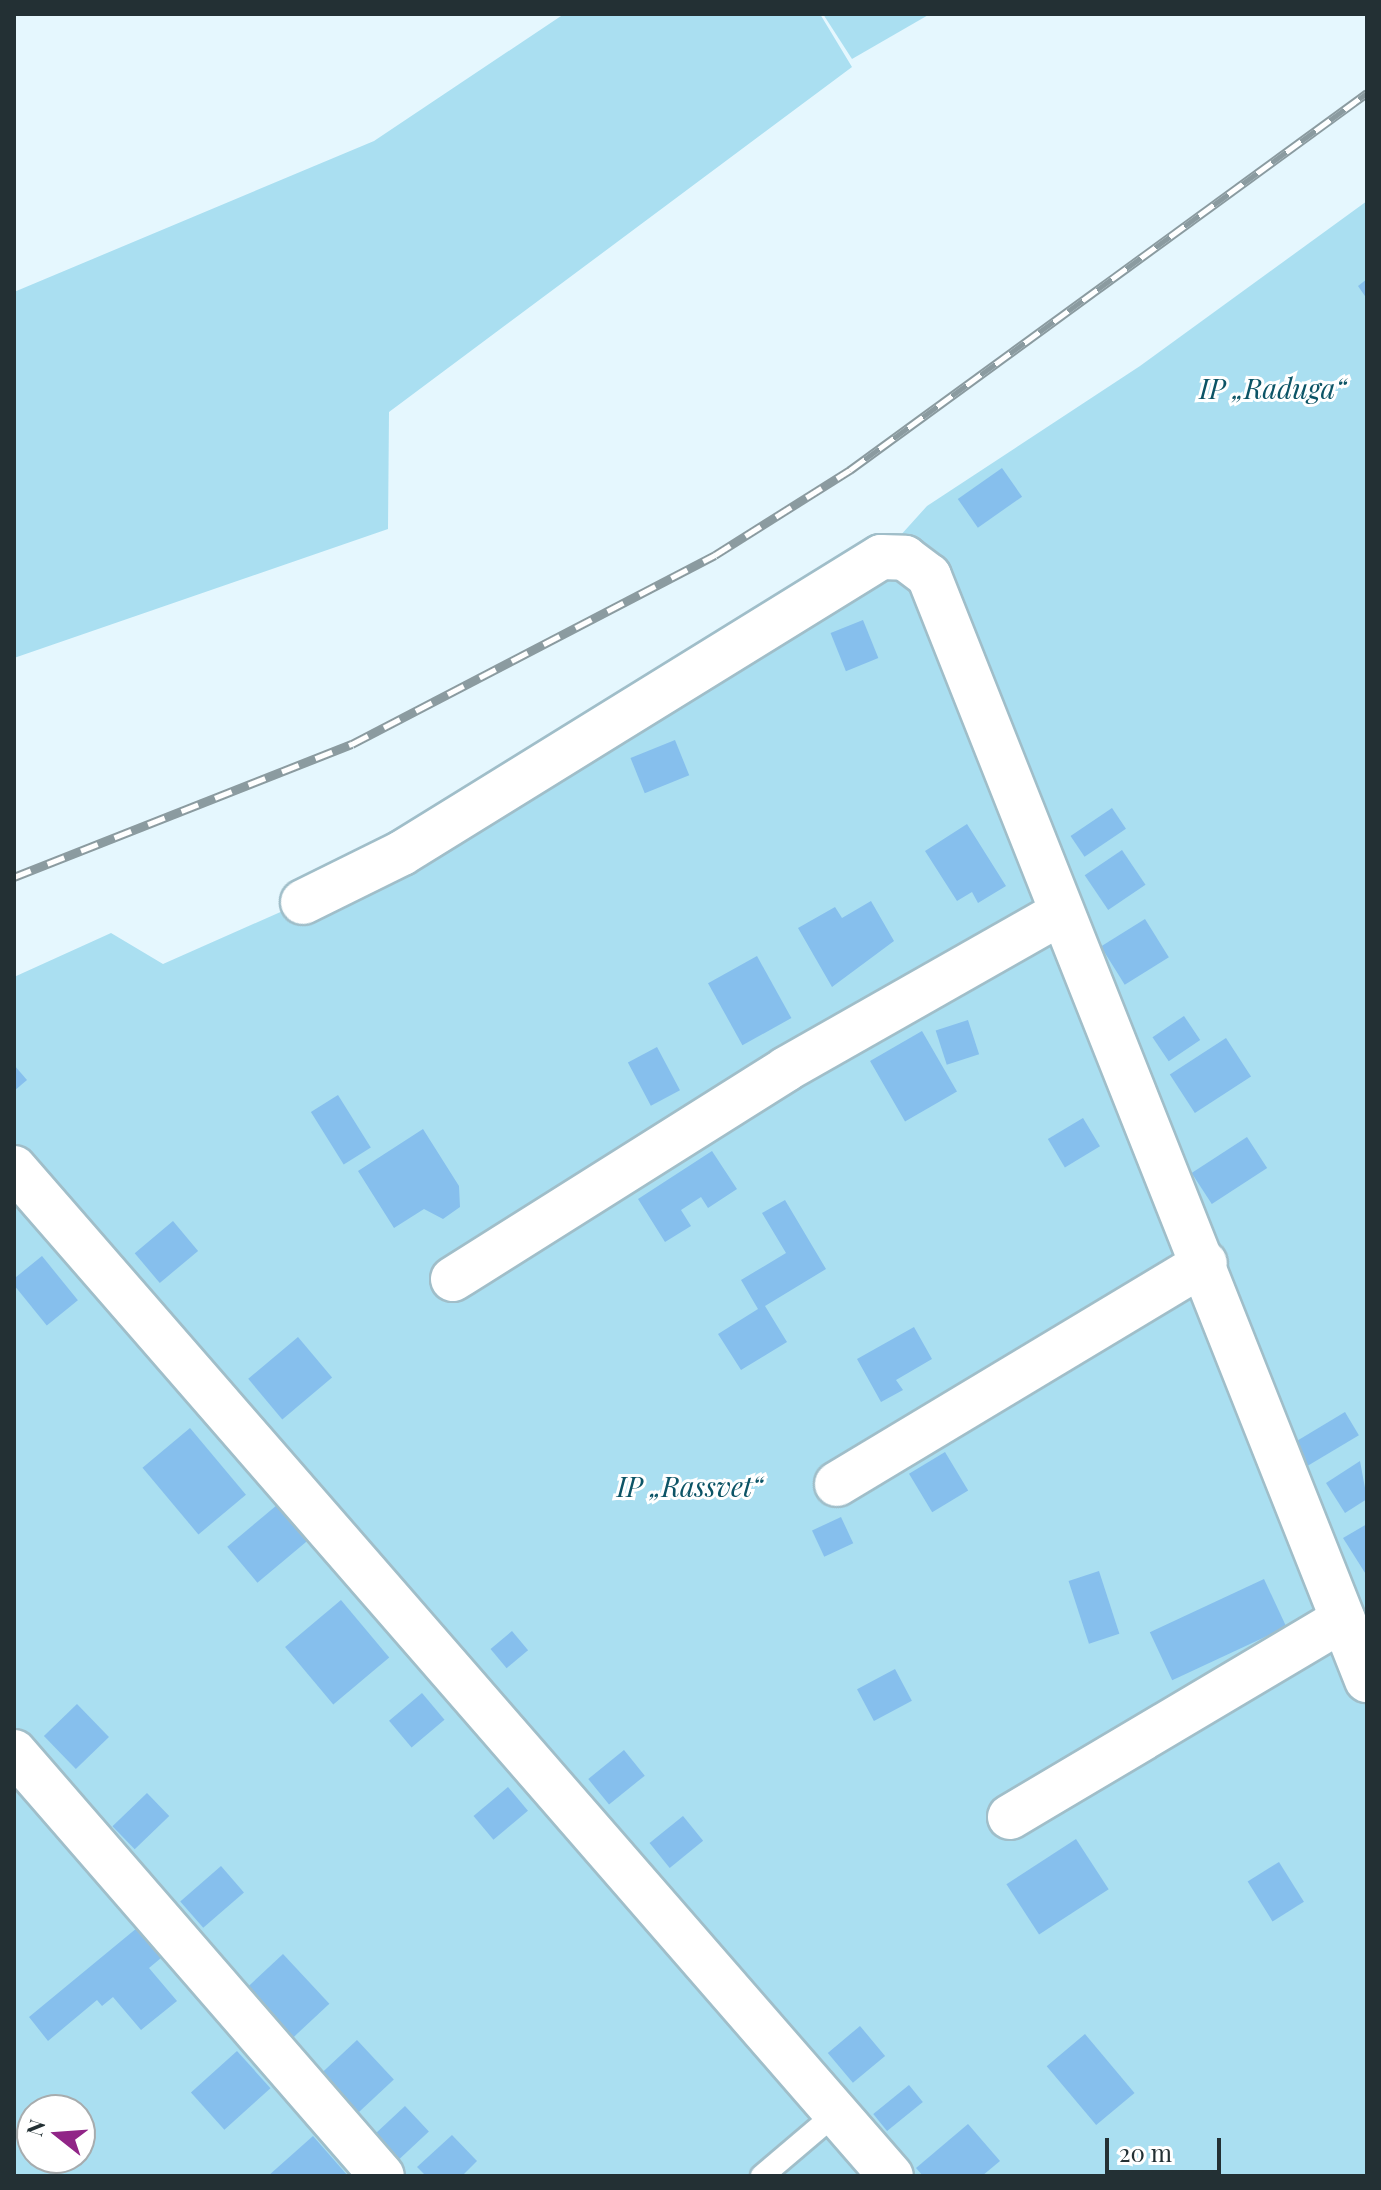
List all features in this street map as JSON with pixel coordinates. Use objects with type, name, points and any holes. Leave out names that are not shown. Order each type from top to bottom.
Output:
[{"type":"street","points":[[303,902],[402,853],[881,557],[905,558],[929,576],[1051,878],[1057,915],[1205,1263],[1367,1680]]},
{"type":"street","points":[[453,1279],[786,1069],[1057,915]]},
{"type":"street","points":[[14,1168],[891,2176]]},
{"type":"street","points":[[837,1484],[1205,1263]]},
{"type":"street","points":[[1010,1817],[1343,1619]]},
{"type":"street","points":[[14,1752],[382,2176]]},
{"type":"lane","points":[[762,2176],[836,2113]]},
{"type":"green space","points":[[564,14],[820,14],[852,67],[389,412],[388,529],[14,658],[14,292],[374,141]]},
{"type":"green space","points":[[823,14],[930,14],[852,59]]},
{"type":"green space","name":"IP „Rassvet“","points":[[1367,201],[1367,2176],[14,2176],[14,977],[111,933],[163,964],[303,902],[881,557],[927,506],[1140,366]]},
{"type":"building","points":[[1367,279],[1367,299],[1358,286]]},
{"type":"building","points":[[1002,468],[1022,497],[978,528],[958,499]]},
{"type":"building","points":[[863,620],[878,658],[846,671],[831,633]]},
{"type":"building","points":[[675,740],[689,775],[645,793],[630,758]]},
{"type":"building","points":[[1112,808],[1126,829],[1085,857],[1071,836]]},
{"type":"building","points":[[967,824],[1006,886],[978,903],[972,892],[957,901],[925,851]]},
{"type":"building","points":[[1122,850],[1145,885],[1108,910],[1085,875]]},
{"type":"building","points":[[871,901],[894,941],[832,987],[798,928],[835,907],[842,918]]},
{"type":"building","points":[[1145,919],[1169,957],[1125,985],[1101,947]]},
{"type":"building","points":[[757,956],[791,1018],[742,1045],[708,983]]},
{"type":"building","points":[[1184,1016],[1200,1040],[1169,1061],[1152,1037]]},
{"type":"building","points":[[968,1020],[979,1054],[947,1065],[936,1031]]},
{"type":"building","points":[[922,1031],[957,1092],[905,1122],[870,1061]]},
{"type":"building","points":[[1226,1038],[1251,1077],[1195,1113],[1170,1074]]},
{"type":"building","points":[[657,1047],[680,1090],[651,1106],[628,1062]]},
{"type":"building","points":[[14,1065],[27,1080],[14,1091]]},
{"type":"building","points":[[338,1095],[371,1148],[344,1165],[311,1112]]},
{"type":"building","points":[[1083,1118],[1100,1146],[1065,1167],[1048,1139]]},
{"type":"building","points":[[423,1129],[459,1186],[460,1207],[443,1219],[424,1209],[394,1228],[358,1171]]},
{"type":"building","points":[[1247,1137],[1267,1168],[1212,1204],[1192,1173]]},
{"type":"building","points":[[712,1151],[737,1189],[708,1208],[701,1197],[681,1210],[691,1226],[665,1242],[638,1199]]},
{"type":"building","points":[[785,1200],[826,1269],[765,1306],[787,1342],[741,1370],[718,1334],[758,1309],[741,1280],[786,1253],[762,1213]]},
{"type":"building","points":[[173,1221],[198,1251],[160,1283],[135,1253]]},
{"type":"building","points":[[42,1256],[78,1300],[47,1325],[14,1285],[14,1279]]},
{"type":"building","points":[[914,1327],[932,1359],[896,1380],[903,1390],[881,1402],[857,1359]]},
{"type":"building","points":[[298,1337],[332,1378],[282,1419],[248,1379]]},
{"type":"building","points":[[1345,1412],[1359,1435],[1303,1469],[1289,1445]]},
{"type":"building","points":[[190,1428],[246,1495],[198,1534],[143,1468]]},
{"type":"building","points":[[945,1452],[968,1491],[932,1512],[909,1474]]},
{"type":"building","points":[[1360,1461],[1367,1499],[1345,1513],[1326,1483]]},
{"type":"building","points":[[277,1505],[307,1541],[257,1583],[227,1547]]},
{"type":"building","points":[[841,1517],[853,1543],[824,1557],[812,1531]]},
{"type":"building","points":[[1367,1524],[1367,1576],[1343,1538]]},
{"type":"building","points":[[1099,1571],[1119,1634],[1089,1644],[1069,1581]]},
{"type":"building","points":[[1264,1579],[1286,1627],[1172,1680],[1150,1632]]},
{"type":"building","points":[[341,1600],[389,1657],[333,1704],[285,1647]]},
{"type":"building","points":[[512,1631],[528,1650],[507,1668],[491,1649]]},
{"type":"building","points":[[895,1669],[912,1701],[874,1721],[857,1689]]},
{"type":"building","points":[[422,1693],[444,1720],[412,1747],[389,1721]]},
{"type":"building","points":[[77,1704],[109,1737],[76,1769],[44,1736]]},
{"type":"building","points":[[624,1750],[645,1776],[609,1805],[588,1779]]},
{"type":"building","points":[[508,1787],[528,1811],[493,1840],[474,1816]]},
{"type":"building","points":[[147,1793],[169,1816],[135,1849],[112,1826]]},
{"type":"building","points":[[683,1816],[703,1841],[670,1868],[650,1843]]},
{"type":"building","points":[[1076,1839],[1109,1889],[1039,1935],[1006,1884]]},
{"type":"building","points":[[1279,1862],[1304,1902],[1273,1921],[1248,1882]]},
{"type":"building","points":[[221,1866],[244,1892],[203,1928],[180,1901]]},
{"type":"building","points":[[143,1923],[167,1953],[149,1968],[177,2001],[141,2030],[113,1997],[102,2006],[97,2000],[48,2041],[29,2017]]},
{"type":"building","points":[[283,1954],[329,2004],[294,2037],[247,1987]]},
{"type":"building","points":[[860,2026],[885,2056],[853,2083],[828,2053]]},
{"type":"building","points":[[1085,2034],[1134,2093],[1096,2125],[1047,2066]]},
{"type":"building","points":[[357,2040],[394,2079],[359,2112],[322,2073]]},
{"type":"building","points":[[237,2051],[270,2088],[224,2130],[191,2092]]},
{"type":"building","points":[[909,2085],[923,2102],[887,2131],[873,2114]]},
{"type":"building","points":[[405,2106],[429,2132],[396,2162],[372,2137]]},
{"type":"building","points":[[968,2124],[1000,2161],[982,2176],[923,2176],[916,2168]]},
{"type":"building","points":[[452,2135],[477,2161],[462,2176],[426,2176],[417,2167]]},
{"type":"building","points":[[313,2136],[348,2176],[268,2176]]},
{"type":"railway","points":[[14,877],[352,744],[715,555],[850,470],[1367,93]]},
{"type":"park label","name":"IP „Raduga“","points":[[1273,388]]}]
